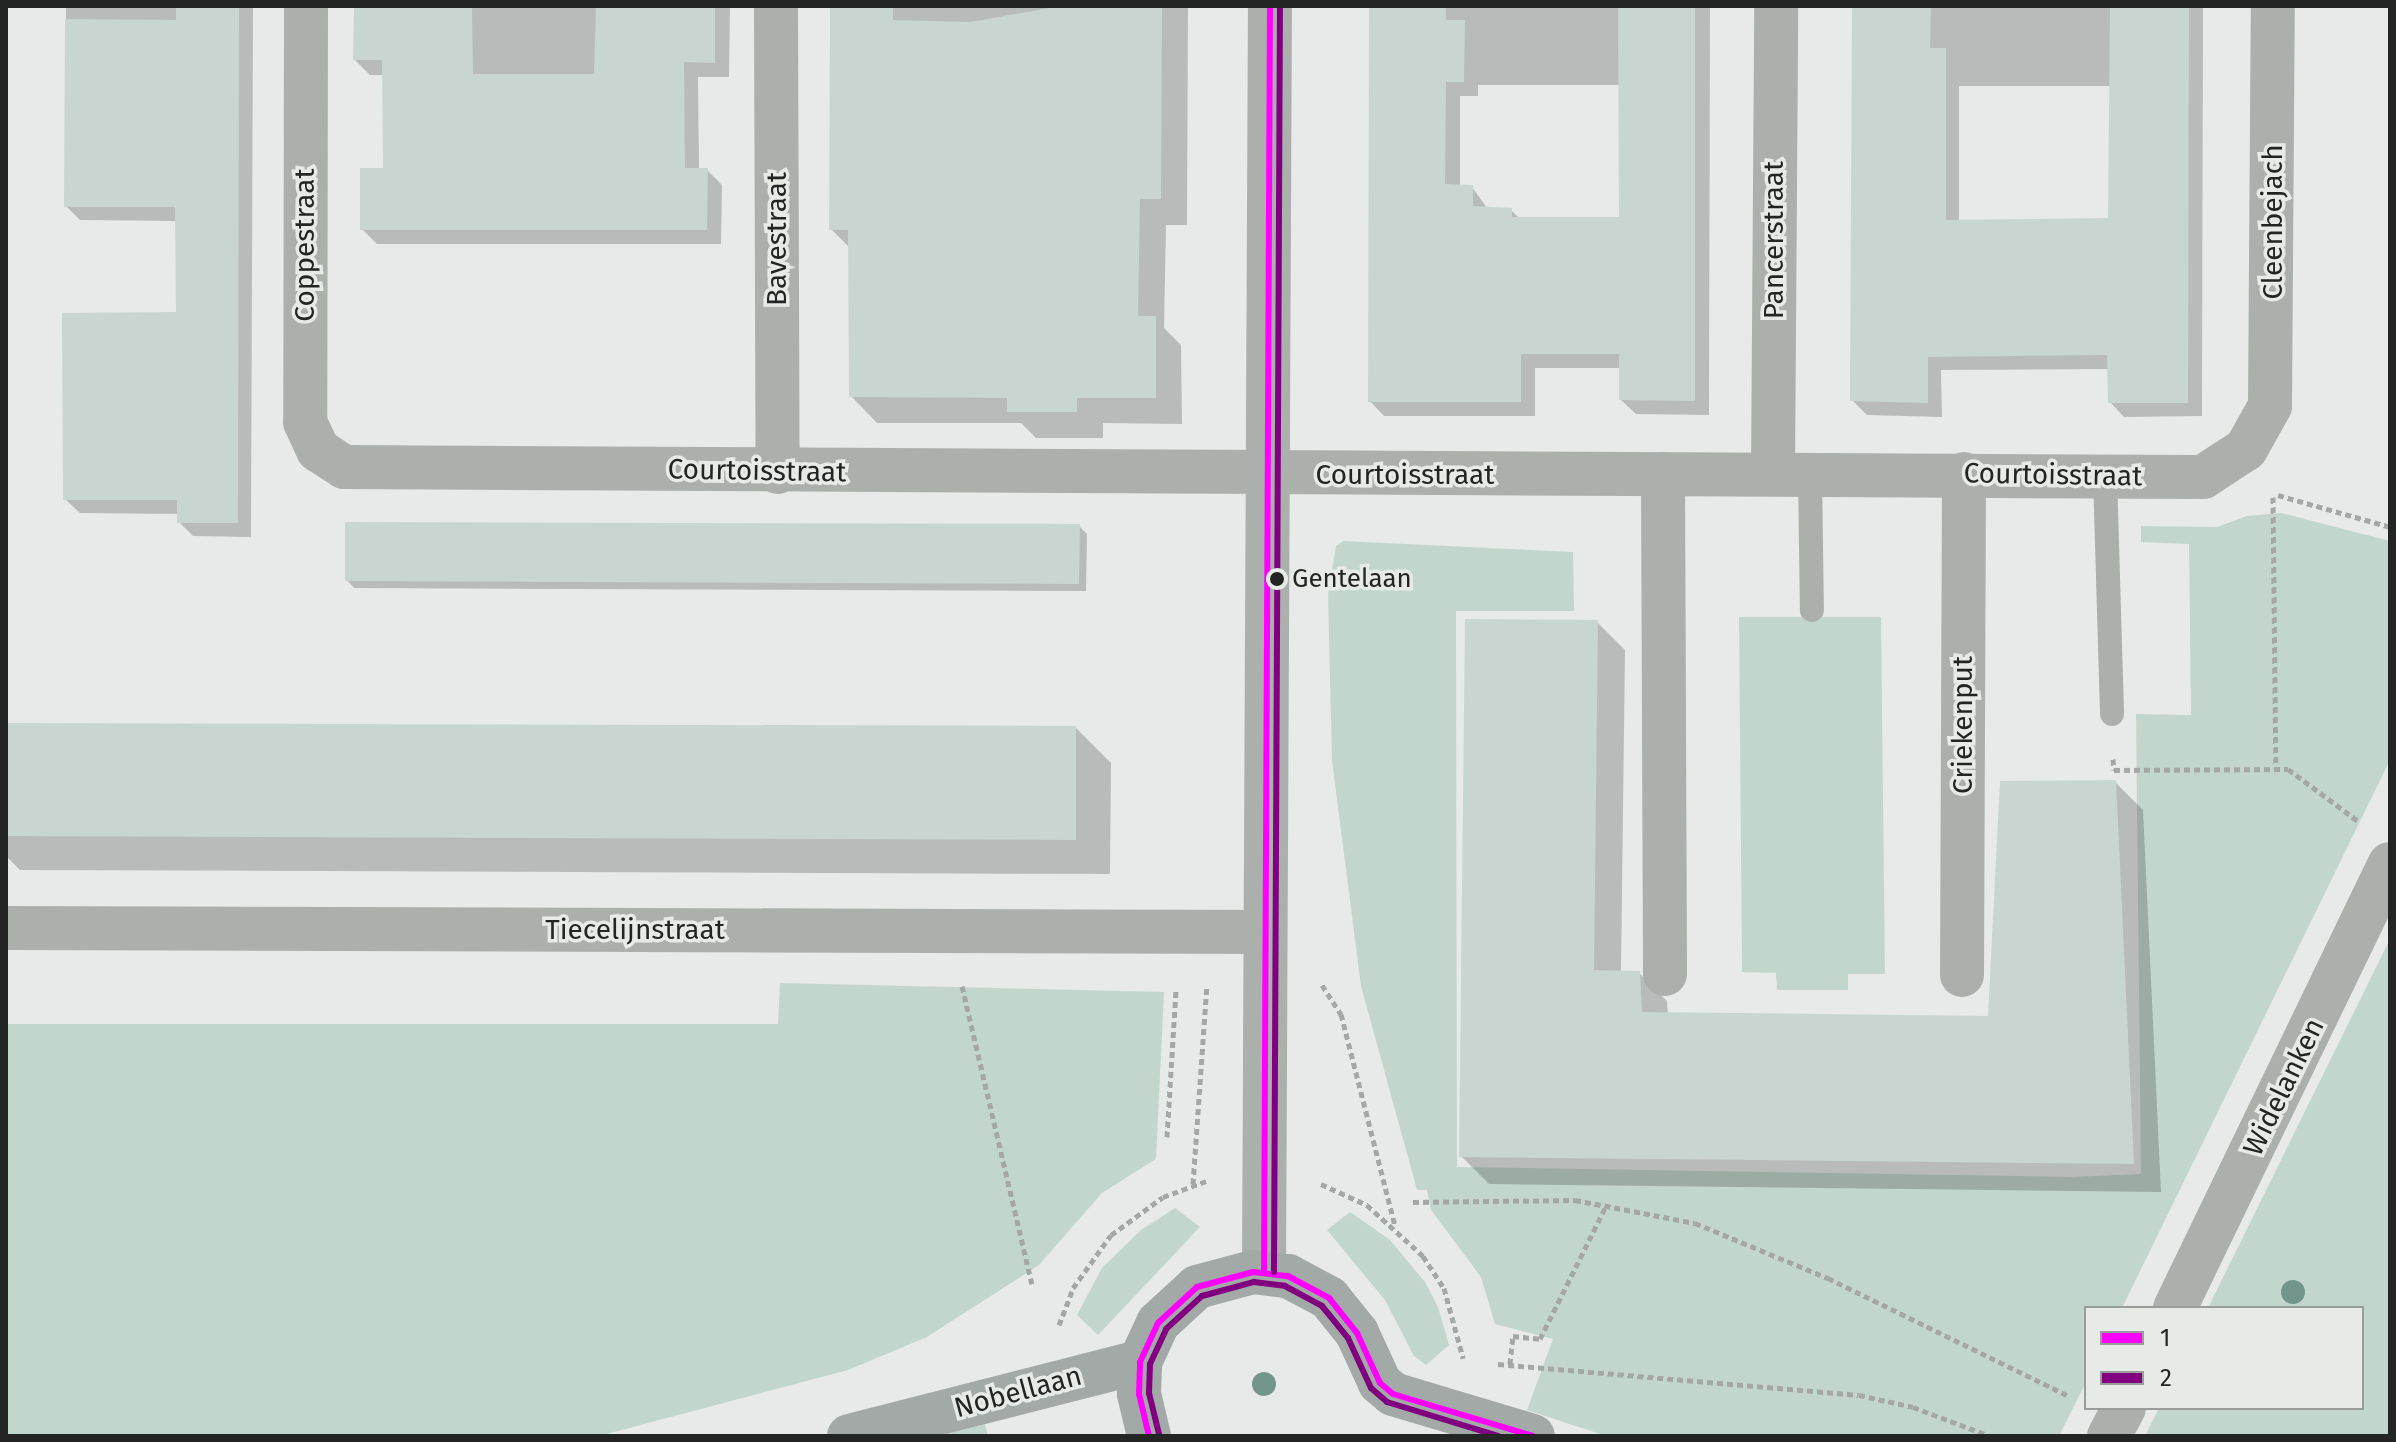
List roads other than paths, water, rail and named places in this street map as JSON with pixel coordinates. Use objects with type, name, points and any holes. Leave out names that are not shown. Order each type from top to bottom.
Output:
[{"type":"main road","points":[[1149,1436],[1139,1394],[1140,1362],[1158,1323],[1182,1297],[1214,1279],[1264,1272],[1288,1276],[1329,1298],[1357,1333],[1380,1383],[1393,1394],[1533,1436]]},
{"type":"main road","name":"Nobellaan","points":[[849,1436],[1140,1362]]},
{"type":"street","name":"Coppestraat","points":[[306,6],[305,422],[318,450],[344,467]]},
{"type":"street","name":"Bavestraat","points":[[776,6],[778,472]]},
{"type":"street","points":[[1264,1272],[1265,475],[1270,6]]},
{"type":"street","name":"Pancerstraat","points":[[1776,6],[1792,474]]},
{"type":"street","name":"Cleenbejach","points":[[2248,446],[2274,377],[2273,6]]},
{"type":"street","name":"Courtoisstraat","points":[[344,467],[1265,475],[1964,474],[2203,477],[2248,446]]},
{"type":"street","points":[[1663,474],[1665,974]]},
{"type":"street","name":"Criekenput","points":[[1962,975],[1964,474]]},
{"type":"street","name":"Widelanken","points":[[2176,1306],[2390,864]]},
{"type":"street","name":"Tiecelijnstraat","points":[[6,928],[1264,932]]},
{"type":"street","points":[[2109,1436],[2123,1410]]},
{"type":"lane","points":[[1792,474],[1812,610]]},
{"type":"lane","points":[[2105,476],[2112,714]]},
{"type":"place","name":"Gentelaan","points":[[1277,579]]}]
